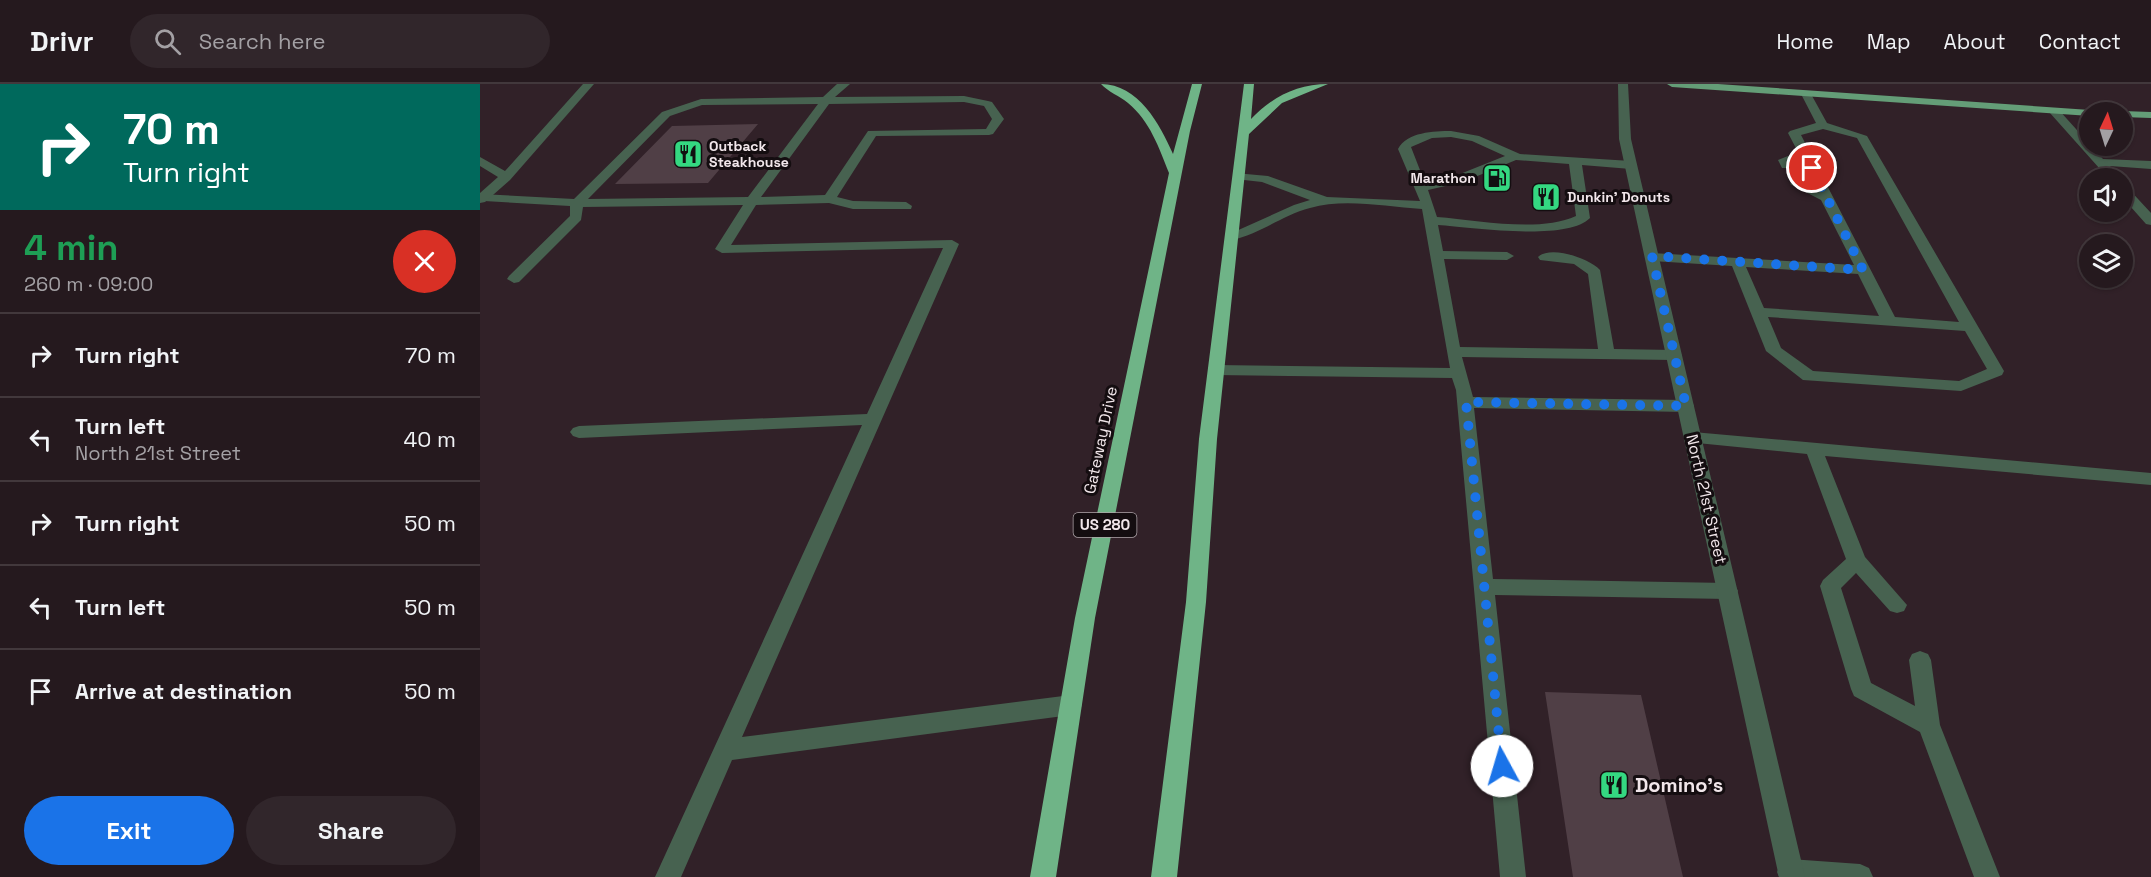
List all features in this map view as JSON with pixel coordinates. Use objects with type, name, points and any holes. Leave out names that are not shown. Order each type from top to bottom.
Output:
[{"type":"highway","points":[[1106,84],[1126,93],[1153,121],[1176,174]]},
{"type":"highway","name":"Gateway Drive","points":[[1043,877],[1085,618],[1184,131],[1197,84]]},
{"type":"highway","points":[[1164,877],[1196,602],[1208,439],[1249,84]]},
{"type":"highway","points":[[1244,133],[1268,106],[1292,93],[1323,84]]},
{"type":"main road","points":[[1672,84],[2079,112]]},
{"type":"main road","points":[[2133,114],[2151,115]]},
{"type":"street","points":[[482,198],[506,177],[589,84]]},
{"type":"street","name":"North 21st Street","points":[[1623,84],[1625,139],[1791,874]]},
{"type":"street","points":[[668,877],[952,244],[722,249],[752,201],[840,85]]},
{"type":"street","points":[[1806,94],[1823,125]]},
{"type":"street","points":[[514,279],[576,217],[577,203],[666,114],[701,102],[825,102],[888,109],[964,99],[988,104],[998,119],[989,132],[872,133]]},
{"type":"street","points":[[829,199],[888,109]]},
{"type":"street","points":[[2054,111],[2105,168]]},
{"type":"street","points":[[1737,262],[1774,351],[1809,376],[1961,386],[1996,371],[1861,136],[1823,125],[1794,133],[1889,321]]},
{"type":"street","points":[[1513,877],[1466,402],[1453,352],[1426,204],[1404,149],[1406,145],[1430,135],[1451,134],[1475,138],[1515,156],[1631,165]]},
{"type":"street","points":[[1786,165],[1784,160],[1805,154]]},
{"type":"street","points":[[1426,204],[1459,179],[1515,156]]},
{"type":"street","points":[[480,161],[506,177]]},
{"type":"street","points":[[1232,236],[1245,235],[1306,204],[1325,201],[1426,204],[1530,226],[1575,224],[1583,218],[1575,161]]},
{"type":"street","points":[[2099,162],[2151,165]]},
{"type":"street","points":[[1239,176],[1264,179],[1325,201]]},
{"type":"street","points":[[1796,184],[1826,197]]},
{"type":"street","points":[[482,198],[577,203],[829,199],[853,205],[906,206]]},
{"type":"street","points":[[2133,201],[2151,221]]},
{"type":"street","points":[[1437,255],[1506,256]]},
{"type":"street","points":[[1652,256],[1863,270]]},
{"type":"street","points":[[1545,257],[1578,260],[1589,265],[1595,273],[1606,354]]},
{"type":"street","points":[[1758,312],[1970,327]]},
{"type":"street","points":[[1453,352],[1674,355]]},
{"type":"street","points":[[1216,370],[1459,373]]},
{"type":"street","points":[[1466,402],[1686,406]]},
{"type":"street","points":[[579,432],[873,419]]},
{"type":"street","points":[[1693,438],[2151,480]]},
{"type":"street","points":[[1815,449],[1857,561],[1897,604]]},
{"type":"street","points":[[1857,561],[1830,586],[1862,689],[1929,724]]},
{"type":"street","points":[[1484,587],[1728,591]]},
{"type":"street","points":[[1920,660],[1929,724],[1987,877]]},
{"type":"street","points":[[725,750],[1071,705]]},
{"type":"street","points":[[1791,874],[1860,877]]},
{"type":"building","name":"Outback Steakhouse","points":[[758,124],[708,183],[615,184],[672,126]]},
{"type":"building","points":[[1545,692],[1641,695],[1683,877],[1573,877]]},
{"type":"place","name":"Outback Steakhouse","points":[[688,154]]},
{"type":"place","name":"Marathon","points":[[1497,178]]},
{"type":"place","name":"Dunkin' Donuts","points":[[1546,197]]},
{"type":"place","name":"Domino's","points":[[1614,785]]},
{"type":"route","points":[[1502,766],[1466,402],[1686,406],[1652,256],[1863,270],[1812,168]]}]
